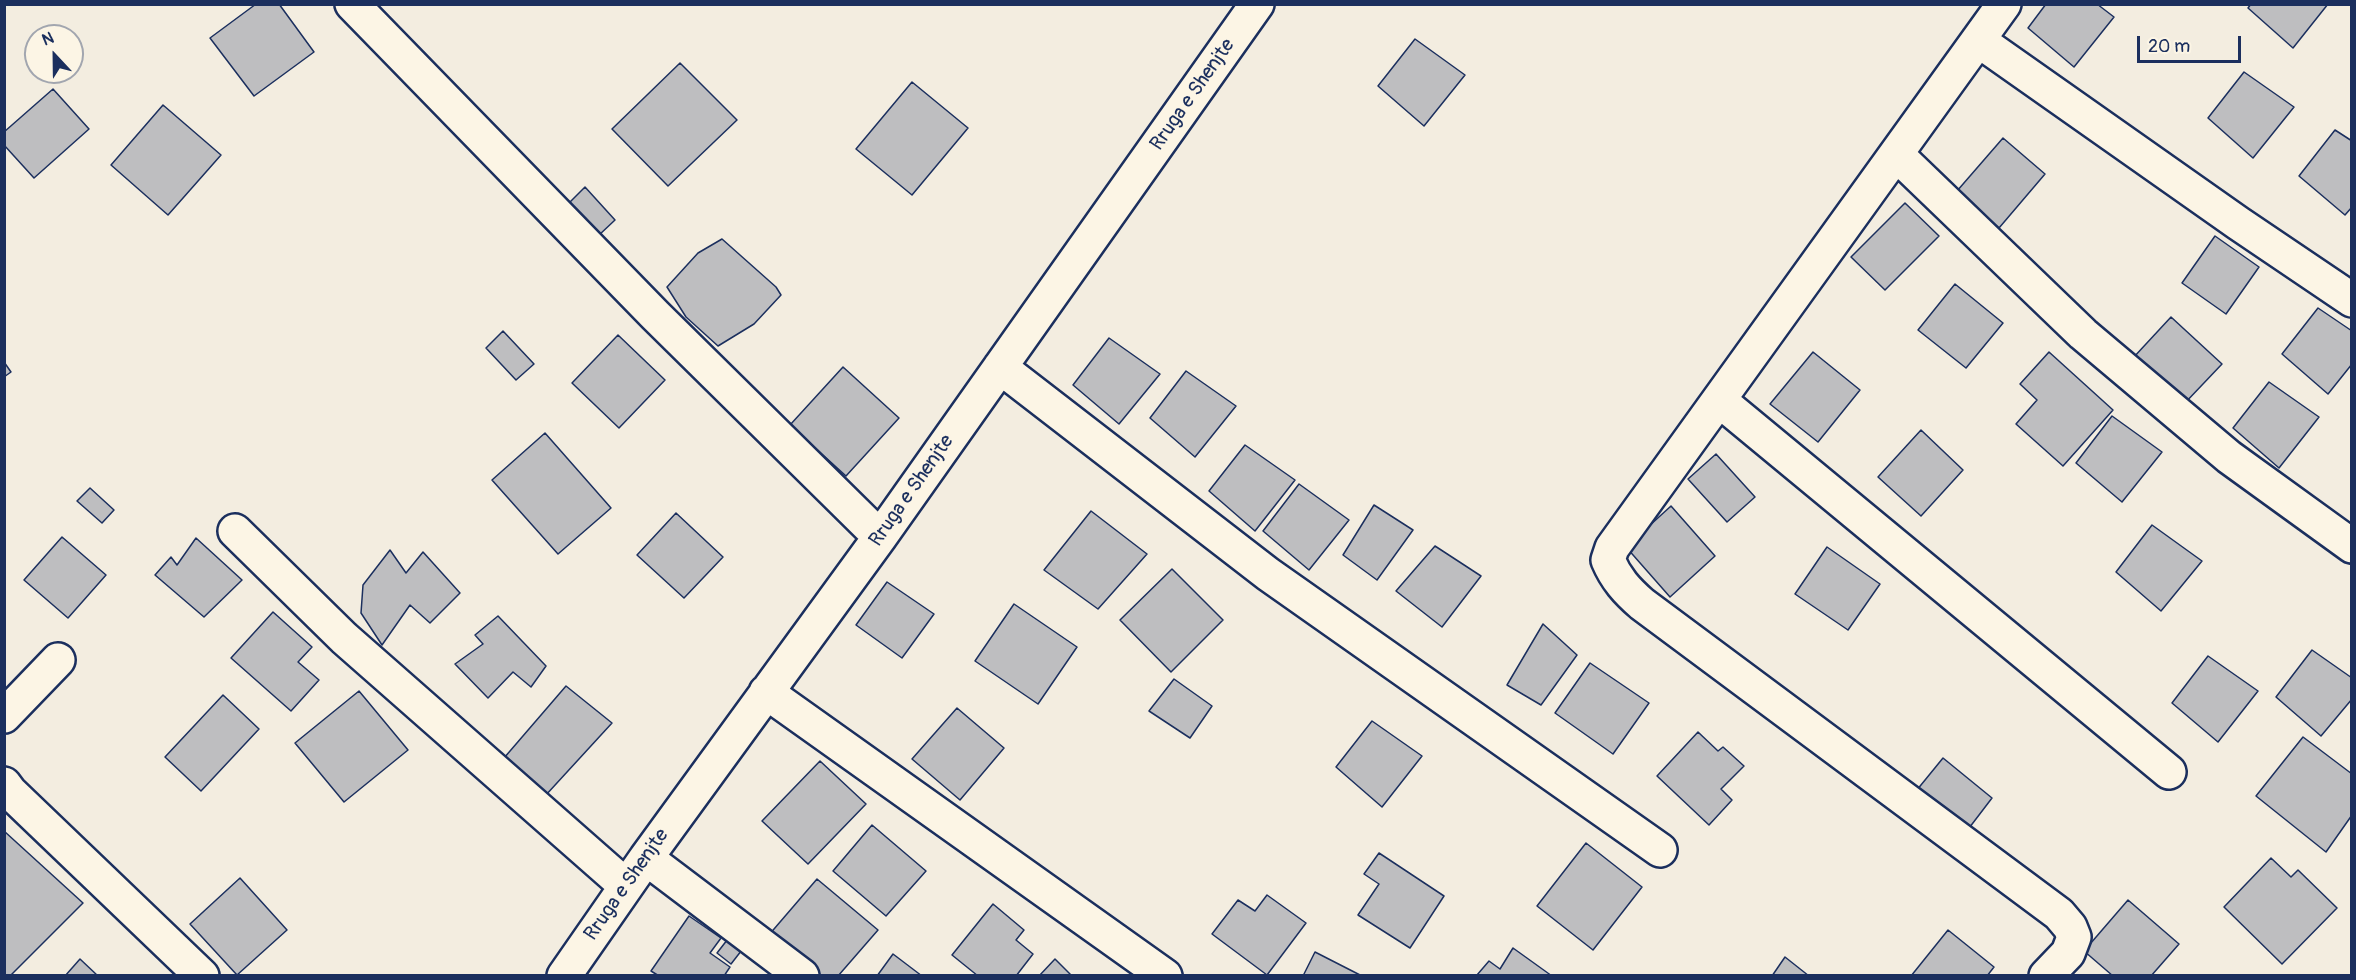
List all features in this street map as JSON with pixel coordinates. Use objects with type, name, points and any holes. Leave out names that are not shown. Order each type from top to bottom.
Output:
[{"type":"street","points":[[352,4],[655,315],[880,537]]},
{"type":"street","name":"Rruga e Shenjte","points":[[564,975],[646,858],[880,537],[1257,4]]},
{"type":"street","points":[[2004,4],[1612,548],[1608,560],[1614,574],[1628,592],[1642,604],[2058,914],[2070,927],[2074,937],[2068,953],[2046,975]]},
{"type":"street","points":[[1978,40],[2238,223],[2352,300]]},
{"type":"street","points":[[1896,154],[2083,334],[2229,457],[2352,546]]},
{"type":"street","points":[[1000,367],[1268,574],[1660,850]]},
{"type":"street","points":[[1719,400],[2169,772]]},
{"type":"street","points":[[235,531],[344,638],[626,886]]},
{"type":"street","points":[[4,716],[58,660]]},
{"type":"street","points":[[766,692],[1165,975]]},
{"type":"street","points":[[4,784],[9,792],[202,975]]},
{"type":"street","points":[[646,858],[802,975]]},
{"type":"building","points":[[256,4],[279,4],[314,52],[254,96],[210,38]]},
{"type":"building","points":[[2046,4],[2097,4],[2114,17],[2074,67],[2028,28]]},
{"type":"building","points":[[2251,4],[2328,4],[2293,48],[2248,8]]},
{"type":"building","points":[[1415,39],[1465,75],[1424,126],[1378,86]]},
{"type":"building","points":[[680,63],[737,120],[668,186],[612,129]]},
{"type":"building","points":[[2244,72],[2294,107],[2253,158],[2208,118]]},
{"type":"building","points":[[912,82],[968,128],[912,195],[856,149]]},
{"type":"building","points":[[53,89],[89,129],[34,178],[4,145],[4,132]]},
{"type":"building","points":[[163,105],[221,155],[168,215],[111,165]]},
{"type":"building","points":[[2335,130],[2352,141],[2352,207],[2345,215],[2299,176]]},
{"type":"building","points":[[2003,138],[2045,174],[1999,228],[1957,191]]},
{"type":"building","points":[[585,187],[615,220],[598,236],[568,204]]},
{"type":"building","points":[[1905,203],[1939,236],[1885,290],[1851,257]]},
{"type":"building","points":[[2215,236],[2259,267],[2226,314],[2182,283]]},
{"type":"building","points":[[722,239],[776,287],[781,295],[754,324],[718,346],[686,317],[667,287],[698,253]]},
{"type":"building","points":[[1955,284],[2003,323],[1966,368],[1918,330]]},
{"type":"building","points":[[2318,308],[2352,331],[2352,364],[2328,394],[2282,354]]},
{"type":"building","points":[[2171,317],[2222,364],[2183,405],[2133,358]]},
{"type":"building","points":[[503,331],[534,364],[516,380],[486,348]]},
{"type":"building","points":[[618,335],[665,380],[619,428],[572,383]]},
{"type":"building","points":[[1109,338],[1160,374],[1119,424],[1073,385]]},
{"type":"building","points":[[1813,352],[1860,390],[1818,442],[1770,404]]},
{"type":"building","points":[[2049,352],[2113,410],[2063,466],[2016,424],[2037,400],[2020,384]]},
{"type":"building","points":[[4,362],[11,372],[4,377]]},
{"type":"building","points":[[843,367],[899,418],[846,476],[790,425]]},
{"type":"building","points":[[1186,371],[1236,406],[1195,457],[1150,418]]},
{"type":"building","points":[[2269,382],[2319,417],[2279,468],[2233,428]]},
{"type":"building","points":[[2112,416],[2162,452],[2122,502],[2076,463]]},
{"type":"building","points":[[1921,430],[1963,470],[1921,516],[1878,477]]},
{"type":"building","points":[[545,433],[611,508],[558,554],[492,480]]},
{"type":"building","points":[[1245,445],[1295,480],[1255,531],[1209,491]]},
{"type":"building","points":[[1716,454],[1755,497],[1727,522],[1688,479]]},
{"type":"building","points":[[1299,484],[1349,520],[1309,570],[1263,531]]},
{"type":"building","points":[[90,488],[114,510],[102,523],[77,501]]},
{"type":"building","points":[[1374,505],[1413,530],[1377,580],[1343,555]]},
{"type":"building","points":[[1671,506],[1715,556],[1670,597],[1626,547]]},
{"type":"building","points":[[1091,511],[1147,554],[1098,609],[1044,570]]},
{"type":"building","points":[[676,513],[723,557],[684,598],[637,555]]},
{"type":"building","points":[[2152,525],[2202,561],[2161,611],[2116,572]]},
{"type":"building","points":[[62,537],[106,575],[68,618],[24,580]]},
{"type":"building","points":[[196,538],[242,580],[204,617],[155,575],[171,557],[177,565]]},
{"type":"building","points":[[1435,546],[1481,576],[1442,627],[1396,591]]},
{"type":"building","points":[[1827,547],[1880,584],[1848,630],[1795,594]]},
{"type":"building","points":[[390,550],[406,573],[423,552],[460,593],[430,623],[410,605],[382,645],[361,613],[363,585]]},
{"type":"building","points":[[1172,569],[1223,620],[1171,672],[1120,620]]},
{"type":"building","points":[[887,582],[934,614],[902,658],[856,625]]},
{"type":"building","points":[[1014,604],[1077,647],[1038,704],[975,661]]},
{"type":"building","points":[[273,612],[312,647],[298,662],[319,680],[291,711],[231,658]]},
{"type":"building","points":[[498,616],[546,666],[531,687],[513,672],[488,698],[455,664],[483,644],[475,635]]},
{"type":"building","points":[[1543,624],[1577,655],[1541,705],[1507,685]]},
{"type":"building","points":[[2312,650],[2352,678],[2352,699],[2321,736],[2276,697]]},
{"type":"building","points":[[2208,656],[2258,691],[2218,742],[2172,703]]},
{"type":"building","points":[[1590,663],[1649,703],[1613,754],[1555,713]]},
{"type":"building","points":[[1174,679],[1212,706],[1190,738],[1149,711]]},
{"type":"building","points":[[566,686],[612,723],[545,796],[504,758]]},
{"type":"building","points":[[359,691],[408,750],[344,802],[295,743]]},
{"type":"building","points":[[223,695],[259,729],[201,791],[165,757]]},
{"type":"building","points":[[957,708],[1004,748],[960,800],[912,759]]},
{"type":"building","points":[[1372,721],[1422,756],[1382,807],[1336,767]]},
{"type":"building","points":[[1698,732],[1718,751],[1723,747],[1744,766],[1721,789],[1732,800],[1709,825],[1657,776]]},
{"type":"building","points":[[2303,737],[2352,774],[2352,815],[2326,852],[2256,796]]},
{"type":"building","points":[[1943,758],[1992,798],[1963,836],[1912,796]]},
{"type":"building","points":[[820,761],[866,804],[808,864],[762,821]]},
{"type":"building","points":[[872,825],[926,871],[886,916],[833,871]]},
{"type":"building","points":[[4,831],[83,903],[10,976],[4,976]]},
{"type":"building","points":[[1586,843],[1642,887],[1593,950],[1537,906]]},
{"type":"building","points":[[1379,853],[1444,896],[1410,948],[1358,915],[1379,884],[1364,874]]},
{"type":"building","points":[[2271,858],[2291,877],[2298,870],[2337,908],[2282,964],[2224,907]]},
{"type":"building","points":[[240,878],[287,930],[237,975],[190,924]]},
{"type":"building","points":[[817,879],[878,930],[838,976],[815,976],[768,936]]},
{"type":"building","points":[[1267,895],[1306,923],[1267,975],[1212,934],[1238,900],[1255,911]]},
{"type":"building","points":[[2128,900],[2179,944],[2151,976],[2113,976],[2084,951]]},
{"type":"building","points":[[993,904],[1024,930],[1016,940],[1033,954],[1016,976],[978,976],[952,955]]},
{"type":"building","points":[[689,916],[721,938],[710,953],[730,967],[724,976],[659,976],[651,971]]},
{"type":"building","points":[[1948,930],[1994,967],[1987,976],[1911,976]]},
{"type":"building","points":[[731,935],[745,946],[731,964],[717,953]]},
{"type":"building","points":[[1513,948],[1552,976],[1477,975],[1489,961],[1500,969]]},
{"type":"building","points":[[1315,952],[1362,976],[1303,976]]},
{"type":"building","points":[[893,954],[922,976],[877,976]]},
{"type":"building","points":[[1785,957],[1809,976],[1772,976]]},
{"type":"building","points":[[80,959],[98,976],[65,976]]},
{"type":"building","points":[[1055,959],[1072,976],[1039,976]]}]
